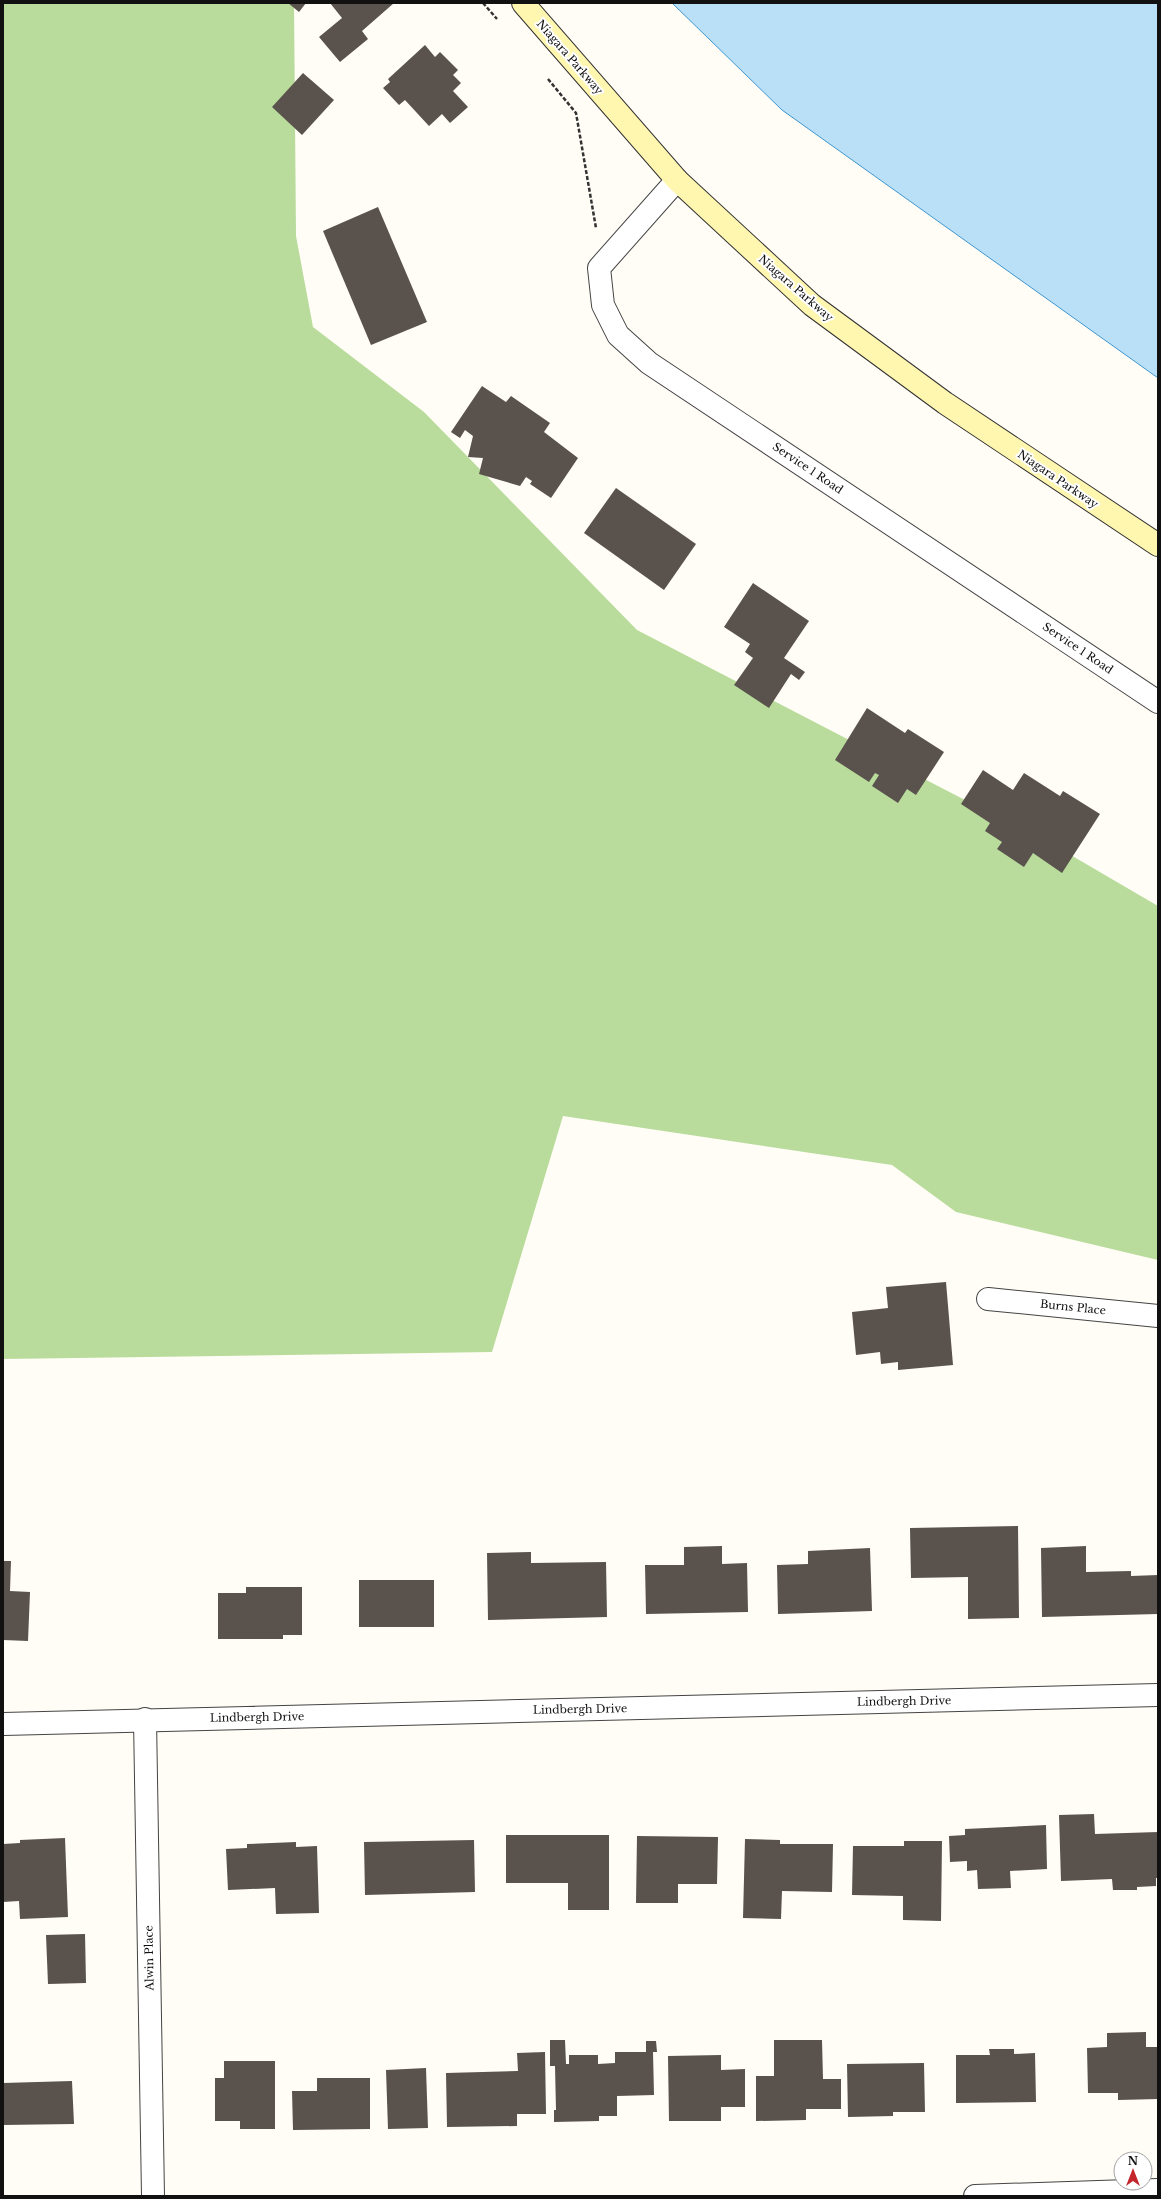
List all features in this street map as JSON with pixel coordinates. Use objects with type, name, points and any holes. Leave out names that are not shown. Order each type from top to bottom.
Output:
[{"type":"main road","name":"Niagara Parkway","points":[[523,3],[677,180],[812,305],[945,404],[1158,545]]},
{"type":"street","points":[[599,268],[677,180]]},
{"type":"street","name":"Service 1 Road","points":[[599,268],[603,305],[618,335],[649,363],[1158,702]]},
{"type":"street","name":"Burns Place","points":[[988,1299],[1158,1316]]},
{"type":"street","name":"Lindbergh Drive","points":[[3,1724],[145,1719],[1158,1694]]},
{"type":"street","name":"Alwin Place","points":[[145,1719],[153,2196]]},
{"type":"street","points":[[975,2196],[1158,2190]]},
{"type":"path","points":[[484,3],[498,20]]},
{"type":"path","points":[[547,78],[576,113],[599,246],[599,268]]},
{"type":"green space","points":[[3,3],[294,3],[296,236],[313,327],[424,412],[637,630],[1069,854],[1158,906],[1158,1260],[956,1212],[892,1165],[563,1116],[492,1352],[3,1359]]},
{"type":"water","points":[[672,3],[1158,3],[1158,378],[782,110]]},
{"type":"building","points":[[288,3],[306,3],[299,12]]},
{"type":"building","points":[[330,3],[394,3],[362,31],[368,39],[340,62],[319,37],[342,18]]},
{"type":"building","points":[[425,45],[435,57],[440,52],[458,70],[453,75],[461,83],[453,91],[468,107],[450,123],[442,114],[429,126],[405,100],[399,105],[383,88],[390,82],[388,79]]},
{"type":"building","points":[[303,73],[334,100],[302,135],[272,107]]},
{"type":"building","points":[[378,207],[427,322],[371,345],[323,231]]},
{"type":"building","points":[[482,386],[506,402],[511,396],[550,423],[544,432],[578,458],[551,498],[530,484],[532,481],[526,477],[520,486],[479,474],[483,458],[468,457],[473,436],[465,430],[460,438],[451,432]]},
{"type":"building","points":[[616,488],[696,544],[664,590],[584,533]]},
{"type":"building","points":[[753,583],[809,621],[784,658],[805,672],[799,680],[791,674],[769,708],[734,685],[753,658],[745,652],[750,644],[724,627]]},
{"type":"building","points":[[867,708],[905,733],[908,729],[944,752],[916,795],[907,789],[898,803],[872,786],[879,775],[875,773],[869,782],[835,760]]},
{"type":"building","points":[[983,770],[1013,790],[1024,773],[1060,796],[1063,791],[1100,814],[1062,873],[1033,853],[1024,867],[997,849],[1002,842],[985,831],[990,823],[961,804]]},
{"type":"building","points":[[946,1282],[953,1365],[898,1370],[898,1362],[881,1364],[880,1352],[856,1355],[852,1312],[888,1308],[886,1287]]},
{"type":"building","points":[[1018,1526],[1019,1618],[968,1619],[968,1577],[911,1578],[910,1528]]},
{"type":"building","points":[[722,1546],[722,1564],[747,1563],[748,1612],[646,1614],[645,1565],[684,1565],[684,1547]]},
{"type":"building","points":[[1086,1546],[1086,1572],[1131,1571],[1131,1576],[1158,1575],[1158,1614],[1042,1617],[1041,1548]]},
{"type":"building","points":[[870,1548],[872,1611],[778,1614],[777,1565],[808,1564],[808,1551]]},
{"type":"building","points":[[531,1552],[531,1563],[606,1562],[607,1617],[488,1620],[487,1553]]},
{"type":"building","points":[[3,1561],[11,1561],[10,1591],[30,1592],[28,1641],[3,1640]]},
{"type":"building","points":[[359,1580],[434,1580],[434,1627],[359,1627]]},
{"type":"building","points":[[246,1587],[302,1587],[302,1635],[283,1635],[283,1639],[218,1639],[218,1593],[246,1593]]},
{"type":"building","points":[[1094,1814],[1095,1834],[1158,1832],[1158,1878],[1156,1878],[1156,1886],[1137,1887],[1137,1890],[1113,1890],[1112,1879],[1061,1881],[1059,1815]]},
{"type":"building","points":[[1046,1825],[1047,1869],[1010,1871],[1011,1888],[978,1889],[977,1870],[967,1871],[967,1861],[950,1862],[949,1836],[965,1835],[965,1829]]},
{"type":"building","points":[[506,1835],[609,1835],[609,1910],[568,1910],[568,1883],[506,1883]]},
{"type":"building","points":[[637,1836],[718,1837],[717,1884],[678,1884],[678,1903],[636,1903]]},
{"type":"building","points":[[65,1838],[68,1917],[20,1919],[19,1901],[3,1902],[3,1844],[20,1843],[20,1840]]},
{"type":"building","points":[[745,1839],[780,1840],[780,1844],[833,1844],[832,1892],[782,1891],[781,1919],[743,1918]]},
{"type":"building","points":[[474,1840],[475,1892],[365,1895],[364,1842]]},
{"type":"building","points":[[904,1841],[942,1841],[941,1921],[903,1920],[903,1896],[852,1895],[853,1846],[904,1846]]},
{"type":"building","points":[[296,1842],[296,1847],[317,1846],[319,1913],[276,1914],[275,1888],[228,1890],[226,1849],[247,1848],[247,1844]]},
{"type":"building","points":[[85,1934],[86,1983],[48,1984],[46,1935]]},
{"type":"building","points":[[1146,2032],[1146,2047],[1158,2047],[1158,2099],[1118,2100],[1118,2093],[1088,2093],[1087,2048],[1107,2047],[1107,2033]]},
{"type":"building","points":[[550,2040],[565,2040],[566,2064],[569,2064],[569,2055],[598,2055],[598,2064],[615,2063],[615,2052],[646,2052],[646,2041],[656,2041],[657,2052],[653,2052],[654,2095],[617,2096],[617,2116],[599,2116],[599,2121],[554,2122],[554,2110],[556,2110],[555,2066],[550,2066]]},
{"type":"building","points":[[774,2040],[822,2040],[823,2079],[841,2079],[841,2109],[806,2109],[806,2120],[756,2121],[756,2076],[774,2076]]},
{"type":"building","points":[[989,2049],[1014,2049],[1014,2054],[1035,2053],[1036,2102],[956,2103],[956,2055],[990,2055]]},
{"type":"building","points":[[545,2052],[546,2114],[517,2114],[517,2126],[447,2127],[446,2073],[518,2071],[517,2053]]},
{"type":"building","points":[[721,2055],[721,2070],[745,2069],[745,2107],[721,2107],[721,2121],[669,2121],[668,2056]]},
{"type":"building","points":[[224,2061],[275,2061],[275,2129],[240,2129],[240,2121],[215,2121],[215,2078],[224,2078]]},
{"type":"building","points":[[924,2063],[925,2112],[893,2112],[893,2116],[848,2117],[847,2064]]},
{"type":"building","points":[[426,2068],[428,2128],[388,2129],[386,2070]]},
{"type":"building","points":[[317,2078],[370,2078],[370,2129],[293,2130],[292,2091],[317,2091]]},
{"type":"building","points":[[72,2081],[74,2124],[3,2125],[3,2083]]}]
